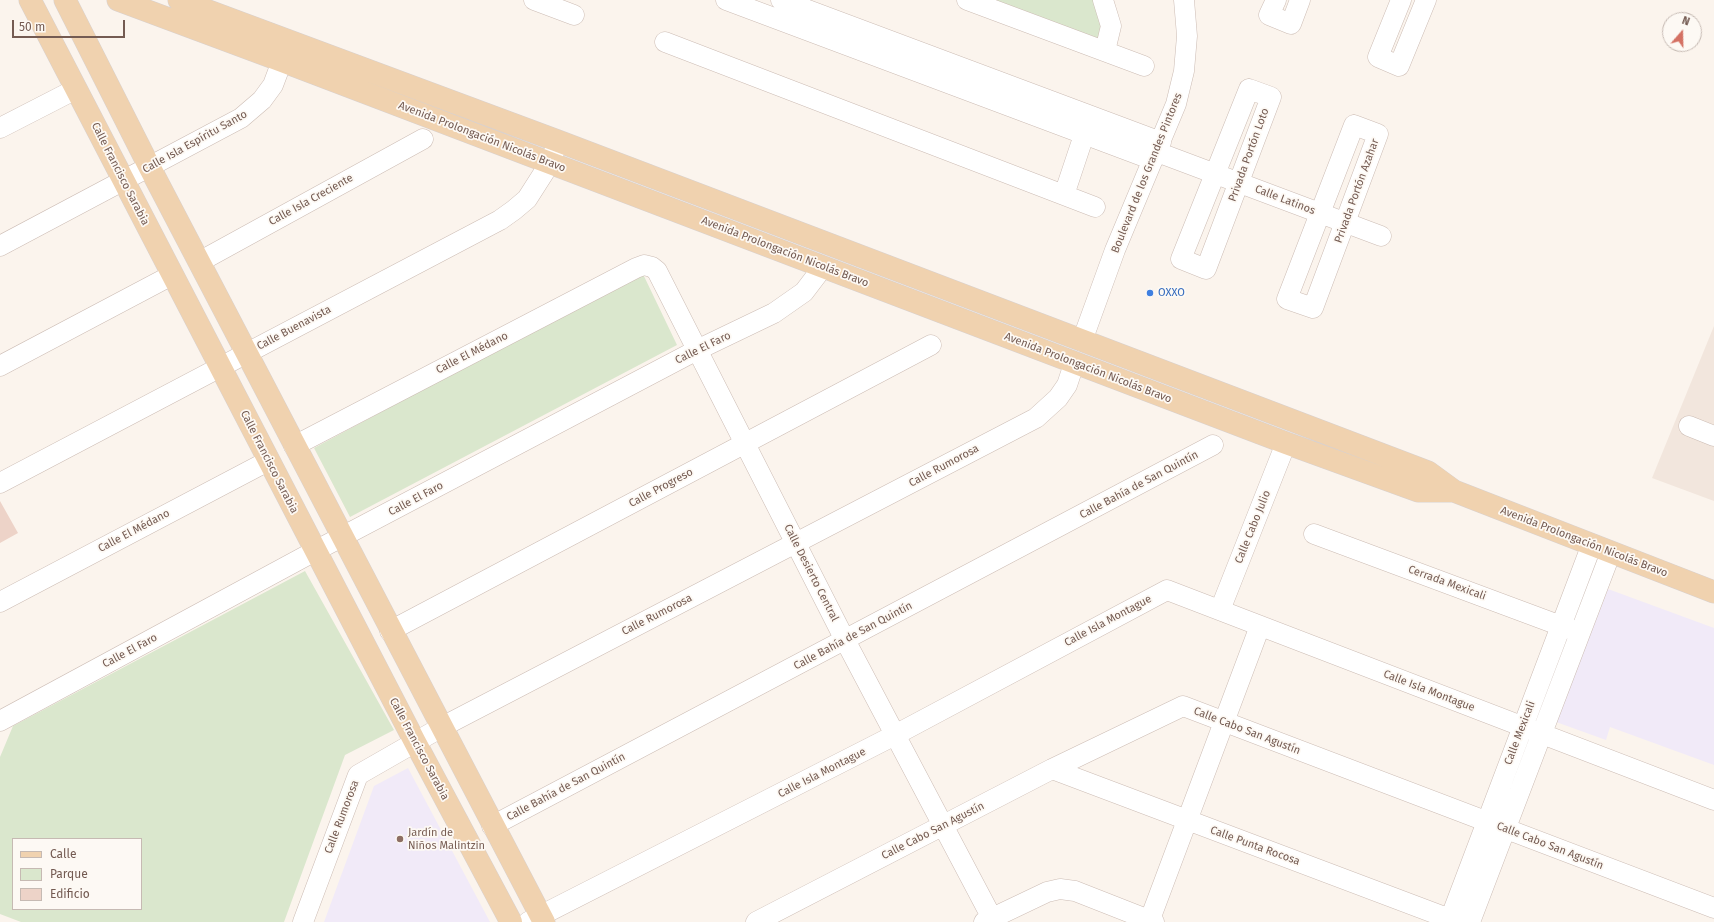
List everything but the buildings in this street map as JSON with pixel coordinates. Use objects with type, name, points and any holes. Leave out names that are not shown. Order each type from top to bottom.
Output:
[{"type":"main road","name":"Calle Francisco Sarabia","points":[[30,0],[268,461],[511,922]]},
{"type":"main road","points":[[65,0],[150,168],[492,826],[537,920]]},
{"type":"main road","name":"Avenida Prolongación Nicolás Bravo","points":[[118,0],[823,266],[1074,364],[1286,443],[1418,491],[1454,491]]},
{"type":"main road","name":"Avenida Prolongación Nicolás Bravo","points":[[179,0],[558,141],[1428,472],[1454,491],[1714,592]]},
{"type":"main road","points":[[1074,364],[1082,341]]},
{"type":"street","points":[[534,0],[574,15]]},
{"type":"street","points":[[726,0],[765,7],[1079,133],[1157,152]]},
{"type":"street","points":[[782,0],[1086,114],[1157,152]]},
{"type":"street","points":[[1103,0],[1111,26],[1105,51]]},
{"type":"street","name":"Boulevard de los Grandes Pintores","points":[[1082,341],[1115,250],[1176,104],[1184,72],[1187,36],[1184,0]]},
{"type":"street","points":[[1276,0],[1269,15],[1291,24],[1300,0]]},
{"type":"street","points":[[1401,0],[1378,57],[1399,66],[1426,0]]},
{"type":"street","points":[[978,2],[1144,66]]},
{"type":"street","points":[[665,42],[1095,207]]},
{"type":"street","name":"Calle Isla Espíritu Santo","points":[[0,246],[150,168],[241,118],[262,100],[273,85],[282,61]]},
{"type":"street","points":[[0,128],[76,89]]},
{"type":"street","name":"Privada Portón Loto","points":[[1249,89],[1271,97],[1239,183],[1206,269],[1181,259],[1249,89]]},
{"type":"street","points":[[1059,193],[1086,114]]},
{"type":"street","name":"Privada Portón Azahar","points":[[1354,125],[1378,134],[1345,223],[1314,308],[1287,299],[1354,125]]},
{"type":"street","name":"Calle Isla Creciente","points":[[199,262],[423,139]]},
{"type":"street","name":"Calle Buenavista","points":[[0,483],[219,366],[500,220],[527,198],[550,163],[558,141]]},
{"type":"street","name":"Calle Latinos","points":[[1157,152],[1381,236]]},
{"type":"street","name":"Calle El Médano","points":[[294,446],[636,268],[644,266],[652,267]]},
{"type":"street","name":"Calle El Faro","points":[[0,721],[315,551],[697,350],[774,313],[804,292],[823,266]]},
{"type":"street","name":"Calle Desierto Central","points":[[652,267],[657,271],[744,444],[797,543],[845,640],[943,826],[990,921]]},
{"type":"street","points":[[0,366],[172,276]]},
{"type":"street","name":"Calle Progreso","points":[[390,631],[931,345]]},
{"type":"street","name":"Calle Rumorosa","points":[[303,922],[358,775],[440,728],[1036,418],[1058,398],[1067,385],[1074,364]]},
{"type":"street","points":[[1689,426],[1714,436]]},
{"type":"street","name":"Calle Cabo Julio","points":[[1220,610],[1286,443]]},
{"type":"street","name":"Calle Bahía de San Quintín","points":[[492,826],[1213,446]]},
{"type":"street","name":"Calle El Médano","points":[[0,602],[268,461]]},
{"type":"street","name":"Cerrada Mexicali","points":[[1314,534],[1580,633]]},
{"type":"street","name":"Calle Mexicali","points":[[1452,921],[1522,727],[1561,626],[1601,548]]},
{"type":"street","name":"Calle Mexicali","points":[[1470,922],[1580,633],[1601,548]]},
{"type":"street","name":"Calle Isla Montague","points":[[537,920],[895,735],[1167,590],[1541,735],[1714,800]]},
{"type":"street","points":[[990,921],[1047,892],[1060,889],[1075,891],[1151,921],[1260,626]]},
{"type":"street","name":"Calle Cabo San Agustín","points":[[756,922],[1052,769],[1183,706],[1224,723],[1714,908]]},
{"type":"street","name":"Calle Punta Rocosa","points":[[1052,769],[1452,921]]},
{"type":"shaded area","points":[[1714,326],[1714,501],[1652,478]]},
{"type":"shaded area","points":[[1608,589],[1714,628],[1714,765],[1610,727],[1606,740],[1556,722]]},
{"type":"shaded area","name":"Jardín de Niños Malintzin","points":[[408,768],[490,922],[324,922],[374,786]]},
{"type":"green space","points":[[993,0],[1100,0],[1108,25],[1101,47]]},
{"type":"green space","points":[[642,272],[677,345],[350,517],[314,448]]},
{"type":"green space","points":[[305,571],[394,730],[345,755],[284,922],[21,922],[0,914],[0,757],[13,726]]},
{"type":"place","name":"OXXO","points":[[1150,293]]},
{"type":"place","name":"Jardín de Niños Malintzin","points":[[400,839]]}]
